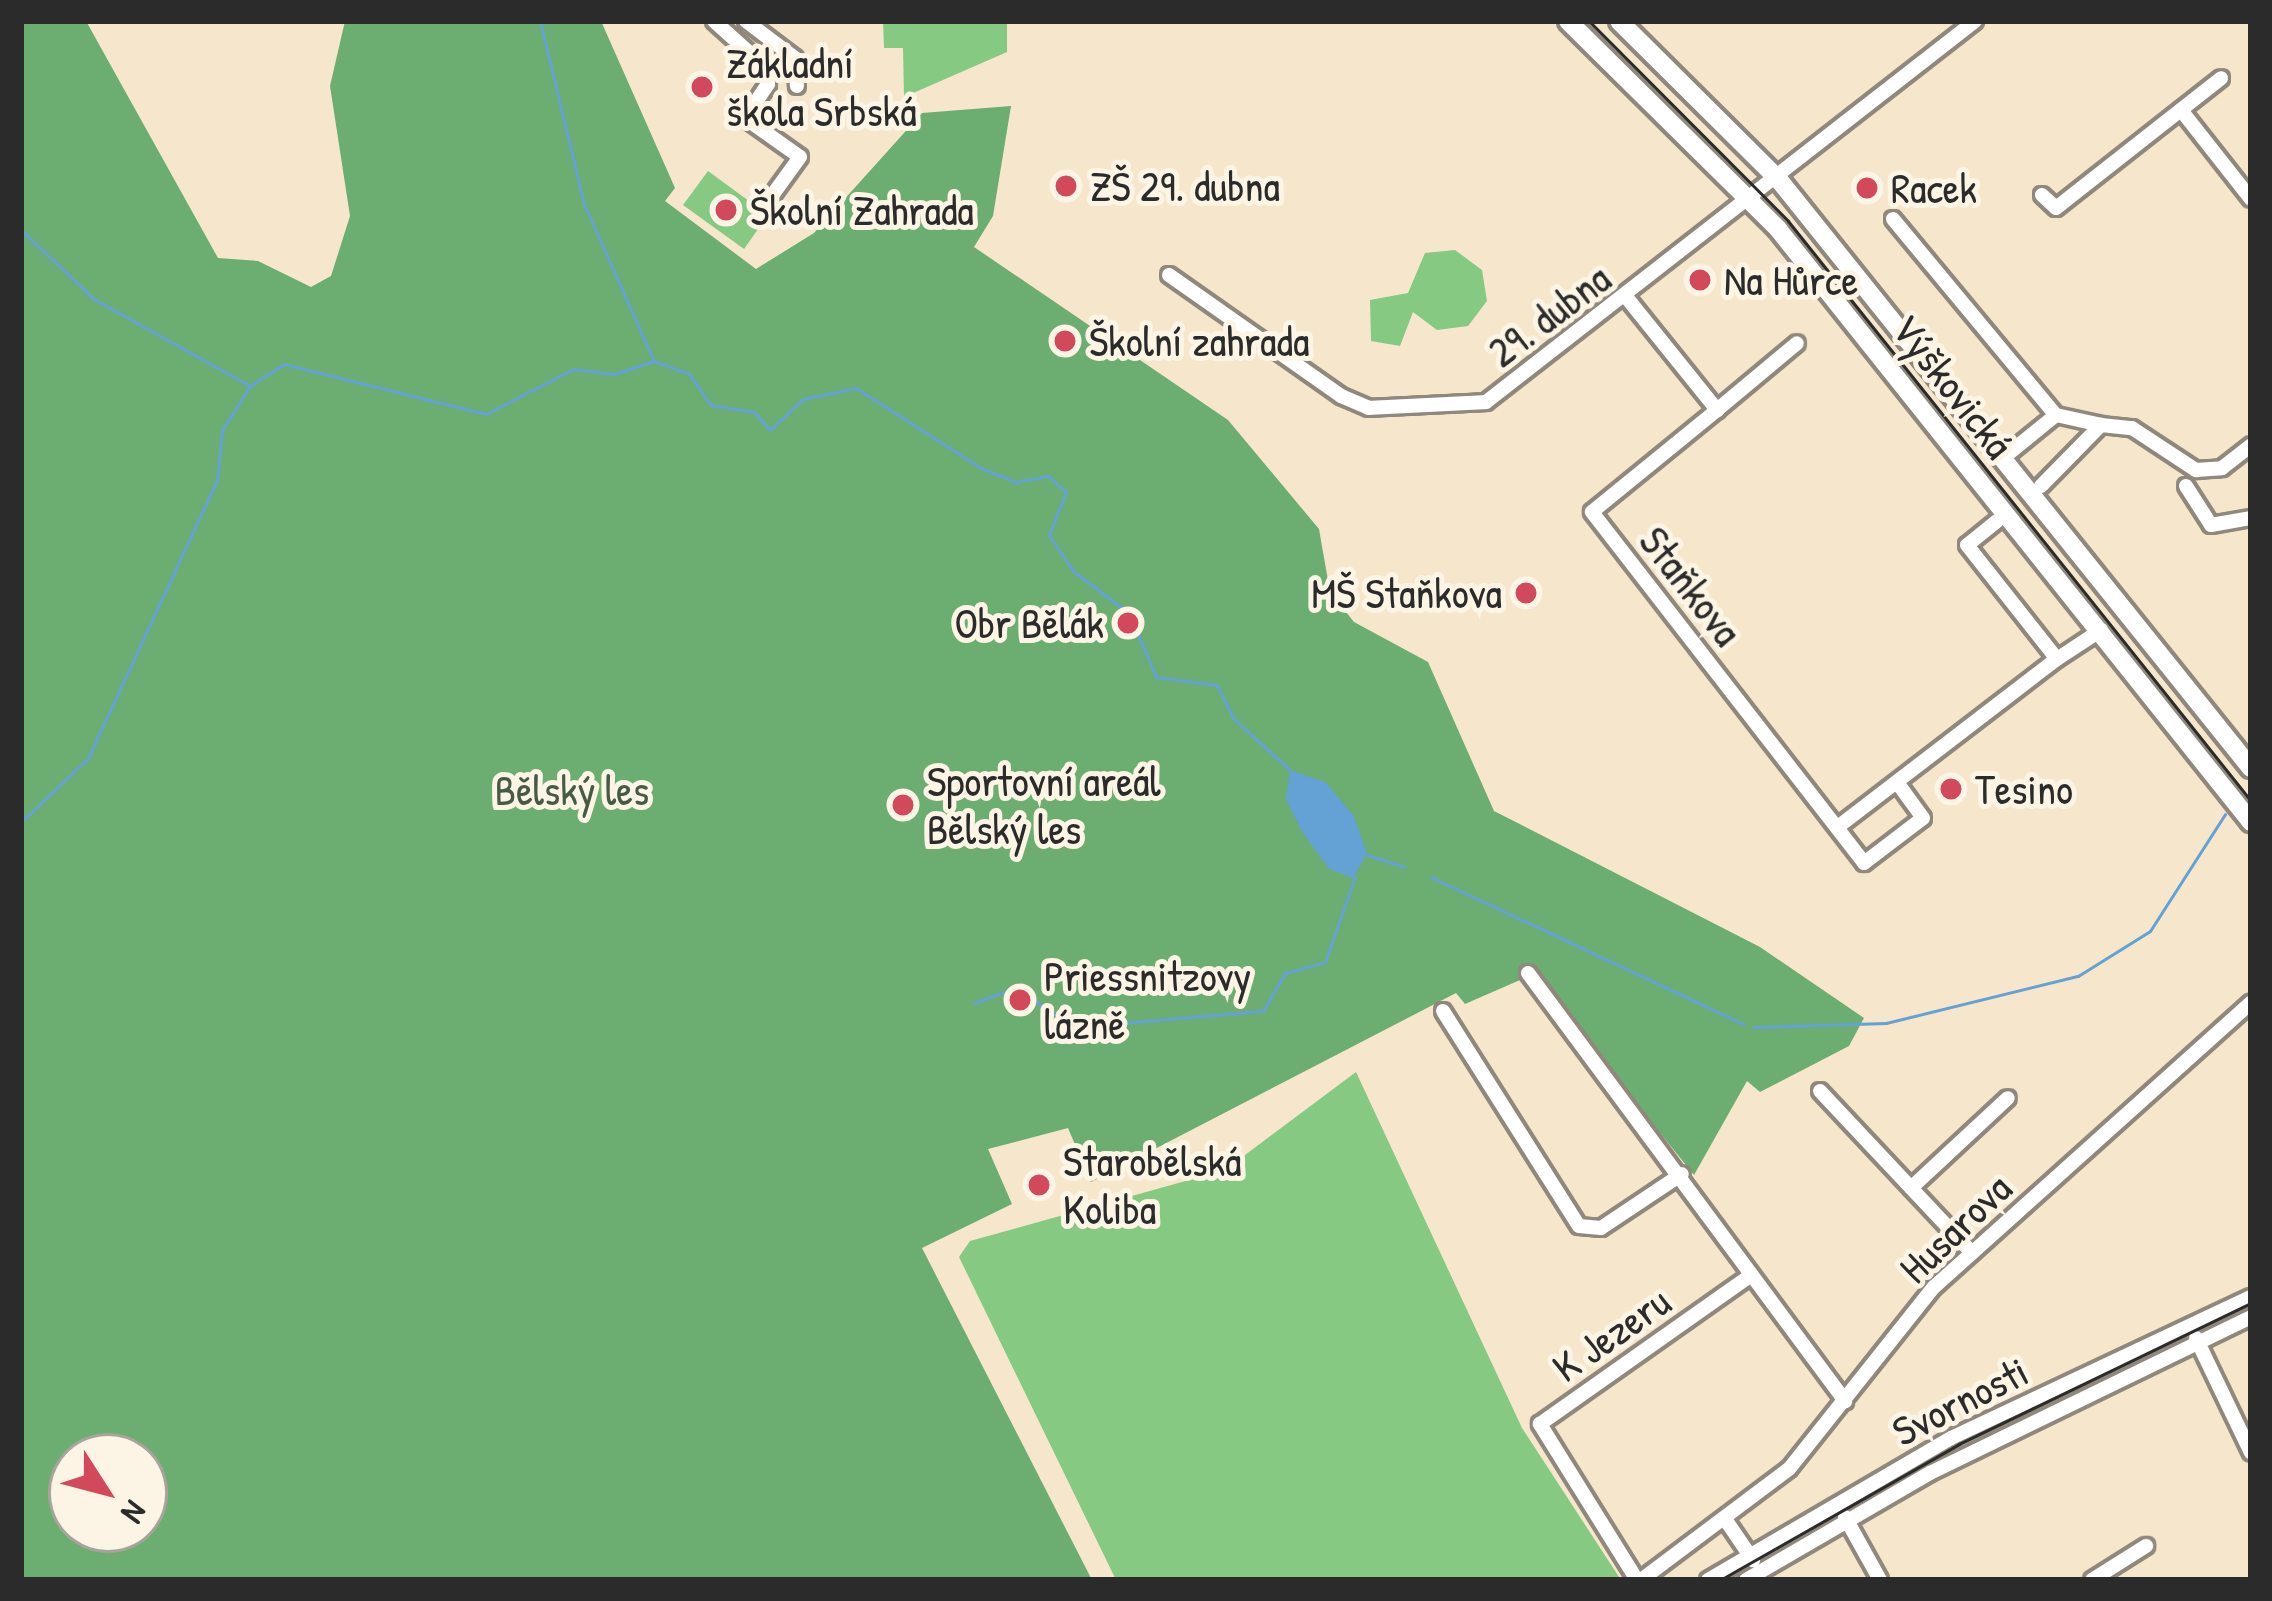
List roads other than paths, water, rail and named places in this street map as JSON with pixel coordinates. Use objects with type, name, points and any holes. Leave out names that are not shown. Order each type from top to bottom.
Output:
[{"type":"street","points":[[714,21],[769,84],[745,118],[800,157],[771,197]]},
{"type":"street","points":[[746,21],[795,58],[797,86]]},
{"type":"street","name":"Výškovická","points":[[1568,21],[1766,192],[2251,822]]},
{"type":"street","name":"Výškovická","points":[[1619,21],[2003,458],[2251,768]]},
{"type":"street","name":"29. dubna","points":[[1169,275],[1369,407],[1486,401],[1766,192],[1975,21]]},
{"type":"street","points":[[2042,195],[2056,208],[2221,78]]},
{"type":"street","points":[[2181,110],[2251,199]]},
{"type":"street","points":[[1893,219],[2056,415],[2132,428],[2195,470],[2222,468],[2251,445]]},
{"type":"street","points":[[1627,298],[1717,410]]},
{"type":"street","name":"Staňkova","points":[[1797,343],[1592,512],[1864,862],[1923,818],[1899,785]]},
{"type":"street","points":[[2003,458],[2056,415]]},
{"type":"street","points":[[2041,486],[2101,425]]},
{"type":"street","points":[[2186,486],[2211,525],[2251,518]]},
{"type":"street","points":[[1997,521],[1967,545],[2057,659]]},
{"type":"street","points":[[1839,826],[2101,630]]},
{"type":"street","points":[[1528,974],[1682,1174],[1845,1401]]},
{"type":"street","name":"Husarova","points":[[1726,1519],[1789,1469],[1972,1253],[2251,1003]]},
{"type":"street","points":[[1443,1011],[1579,1226],[1600,1228],[1682,1174]]},
{"type":"street","points":[[1820,1091],[1972,1253]]},
{"type":"street","points":[[1911,1188],[2008,1098]]},
{"type":"street","name":"K Jezeru","points":[[1726,1519],[1639,1580],[1540,1424],[1751,1275]]},
{"type":"street","name":"Svornosti","points":[[1708,1580],[1837,1503],[2251,1297]]},
{"type":"street","name":"Svornosti","points":[[1746,1580],[1846,1520],[2251,1316]]},
{"type":"street","points":[[2190,1326],[2251,1453]]},
{"type":"street","points":[[1837,1503],[1880,1580]]},
{"type":"street","points":[[1726,1519],[1760,1571]]},
{"type":"street","points":[[2092,1580],[2146,1546]]},
{"type":"water","points":[[1290,770],[1325,782],[1354,816],[1367,854],[1353,878],[1329,869],[1301,830],[1286,799]]},
{"type":"waterway","points":[[540,21],[584,204],[653,359]]},
{"type":"waterway","points":[[21,230],[94,299],[250,386]]},
{"type":"waterway","points":[[21,822],[88,758],[217,480],[222,430],[250,386],[284,364],[486,414],[573,369],[614,374],[654,361],[689,374],[711,405],[754,412],[770,430],[803,399],[856,388],[981,468],[1016,482],[1048,476],[1066,492],[1049,535],[1073,571],[1129,613],[1156,677],[1217,685],[1233,718],[1290,770]]},
{"type":"waterway","points":[[1753,1027],[1886,1023],[2078,976],[2150,931],[2225,814]]},
{"type":"waterway","points":[[1368,855],[1404,867]]},
{"type":"waterway","points":[[1020,991],[1075,1027],[1263,1011],[1285,973],[1325,962],[1355,877]]},
{"type":"waterway","points":[[1431,877],[1744,1024]]},
{"type":"waterway","points":[[974,1003],[1005,992]]},
{"type":"tram line","points":[[1589,21],[1788,221],[2251,801]]},
{"type":"tram line","points":[[1720,1580],[1959,1444],[2251,1303]]},
{"type":"place","name":"Základní škola Srbská","points":[[702,87]]},
{"type":"place","name":"ZŠ 29. dubna","points":[[1066,186]]},
{"type":"place","name":"Racek","points":[[1867,188]]},
{"type":"place","name":"Školní Zahrada","points":[[726,210]]},
{"type":"place","name":"Na Hůrce","points":[[1700,280]]},
{"type":"place","name":"Školní zahrada","points":[[1065,341]]},
{"type":"place","name":"MŠ Staňkova","points":[[1526,593]]},
{"type":"place","name":"Obr Bělák","points":[[1128,623]]},
{"type":"place","name":"Tesino","points":[[1951,789]]},
{"type":"place","name":"Sportovní areál Bělský les","points":[[903,805]]},
{"type":"place","name":"Priessnitzovy lázně","points":[[1020,1000]]},
{"type":"place","name":"Starobělská Koliba","points":[[1039,1185]]},
{"type":"park label","name":"Bělský les","points":[[572,790]]}]
